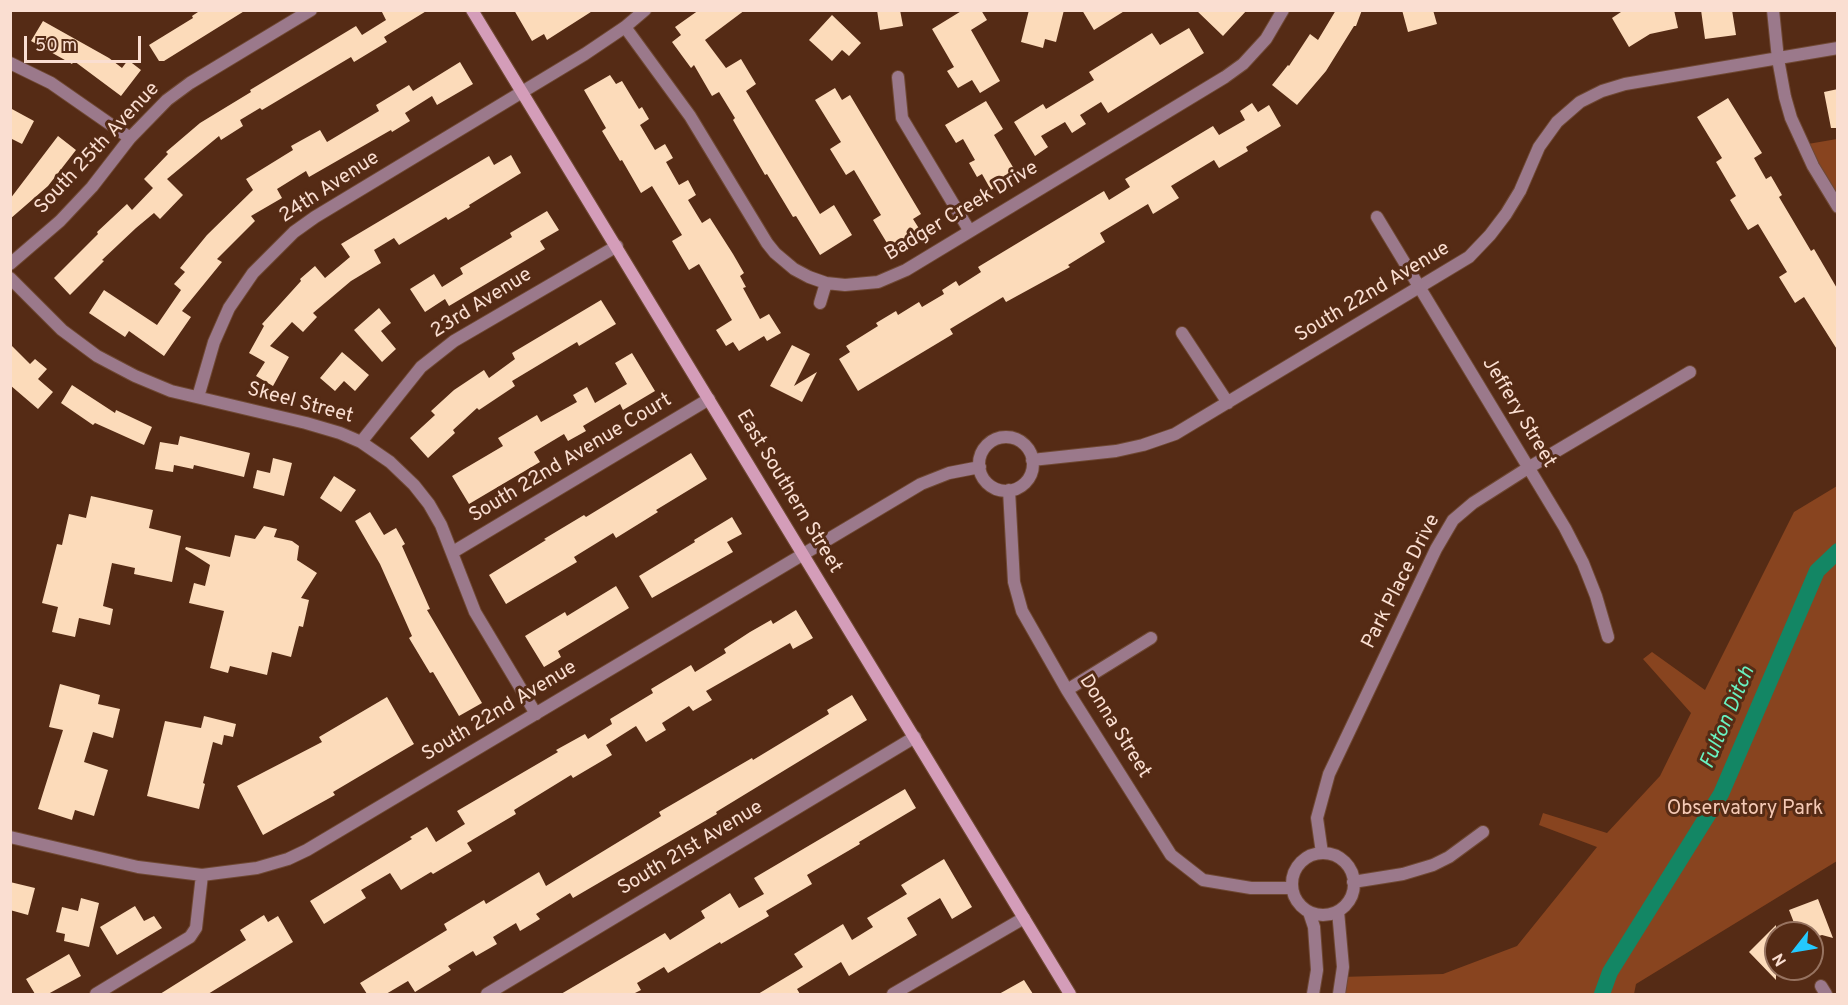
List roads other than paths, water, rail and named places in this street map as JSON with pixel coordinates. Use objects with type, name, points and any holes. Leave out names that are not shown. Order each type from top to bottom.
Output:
[{"type":"street","name":"South 25th Avenue","points":[[10,264],[92,187],[130,138],[167,100],[190,83],[311,10]]},
{"type":"street","name":"East Southern Street","points":[[472,10],[1070,994]]},
{"type":"street","name":"24th Avenue","points":[[198,397],[214,342],[229,308],[253,273],[280,244],[315,216],[522,93],[625,27],[645,10]]},
{"type":"street","name":"Badger Creek Drive","points":[[625,27],[690,116],[767,243],[780,258],[794,269],[826,283],[859,285],[890,278],[1226,77],[1243,64],[1260,46],[1278,22],[1283,10]]},
{"type":"street","points":[[1773,10],[1785,97],[1799,138],[1838,207]]},
{"type":"street","points":[[1778,59],[1838,48]]},
{"type":"street","name":"South 22nd Avenue","points":[[1032,460],[1116,451],[1175,434],[1469,257],[1490,235],[1520,191],[1539,147],[1557,122],[1580,102],[1602,91],[1625,84],[1778,59]]},
{"type":"street","points":[[10,63],[51,83],[130,138]]},
{"type":"street","points":[[898,77],[902,118],[969,230]]},
{"type":"street","name":"Jeffery Street","points":[[1377,217],[1565,528],[1583,563],[1608,637]]},
{"type":"street","name":"23rd Avenue","points":[[361,442],[422,367],[447,347],[617,246]]},
{"type":"street","name":"Skeel Street","points":[[10,278],[62,330],[96,356],[135,376],[171,391],[306,423],[361,442],[390,462],[414,485],[429,504],[453,552],[475,612],[536,714]]},
{"type":"street","points":[[820,303],[826,283]]},
{"type":"street","points":[[1182,333],[1228,404]]},
{"type":"street","name":"Park Place Drive","points":[[1322,853],[1317,818],[1329,774],[1436,549],[1453,520],[1473,503],[1528,468],[1690,372]]},
{"type":"street","name":"South 22nd Avenue Court","points":[[453,552],[709,399]]},
{"type":"street","points":[[1003,437],[1021,441],[1027,447],[1032,460],[1032,471],[1028,479],[1022,485],[1009,490],[998,489],[991,485],[984,479],[980,466],[982,453],[987,445],[1003,437]]},
{"type":"street","name":"South 22nd Avenue","points":[[10,837],[138,867],[202,875],[257,868],[288,859],[307,850],[921,484],[949,472],[980,466]]},
{"type":"street","name":"Donna Street","points":[[1009,490],[1014,582],[1022,611],[1067,690],[1171,855],[1203,880],[1251,888],[1292,888]]},
{"type":"street","points":[[1067,690],[1151,638]]},
{"type":"street","name":"South 21st Avenue","points":[[487,994],[915,737]]},
{"type":"street","points":[[1353,882],[1433,865],[1449,857],[1483,832]]},
{"type":"street","points":[[1309,912],[1329,914],[1338,911],[1351,896],[1353,882],[1348,867],[1332,855],[1322,853],[1311,855],[1296,868],[1293,878],[1292,888],[1295,898],[1309,912],[1314,927],[1317,970],[1313,994]]},
{"type":"street","points":[[96,994],[190,937],[196,928],[202,875]]},
{"type":"street","points":[[1338,911],[1343,967],[1339,994]]},
{"type":"street","points":[[893,994],[1024,918]]},
{"type":"waterway","name":"Fulton Ditch","points":[[1602,994],[1610,972],[1721,794],[1817,571],[1838,551]]},
{"type":"park label","name":"Observatory Park","points":[[1745,810]]}]
